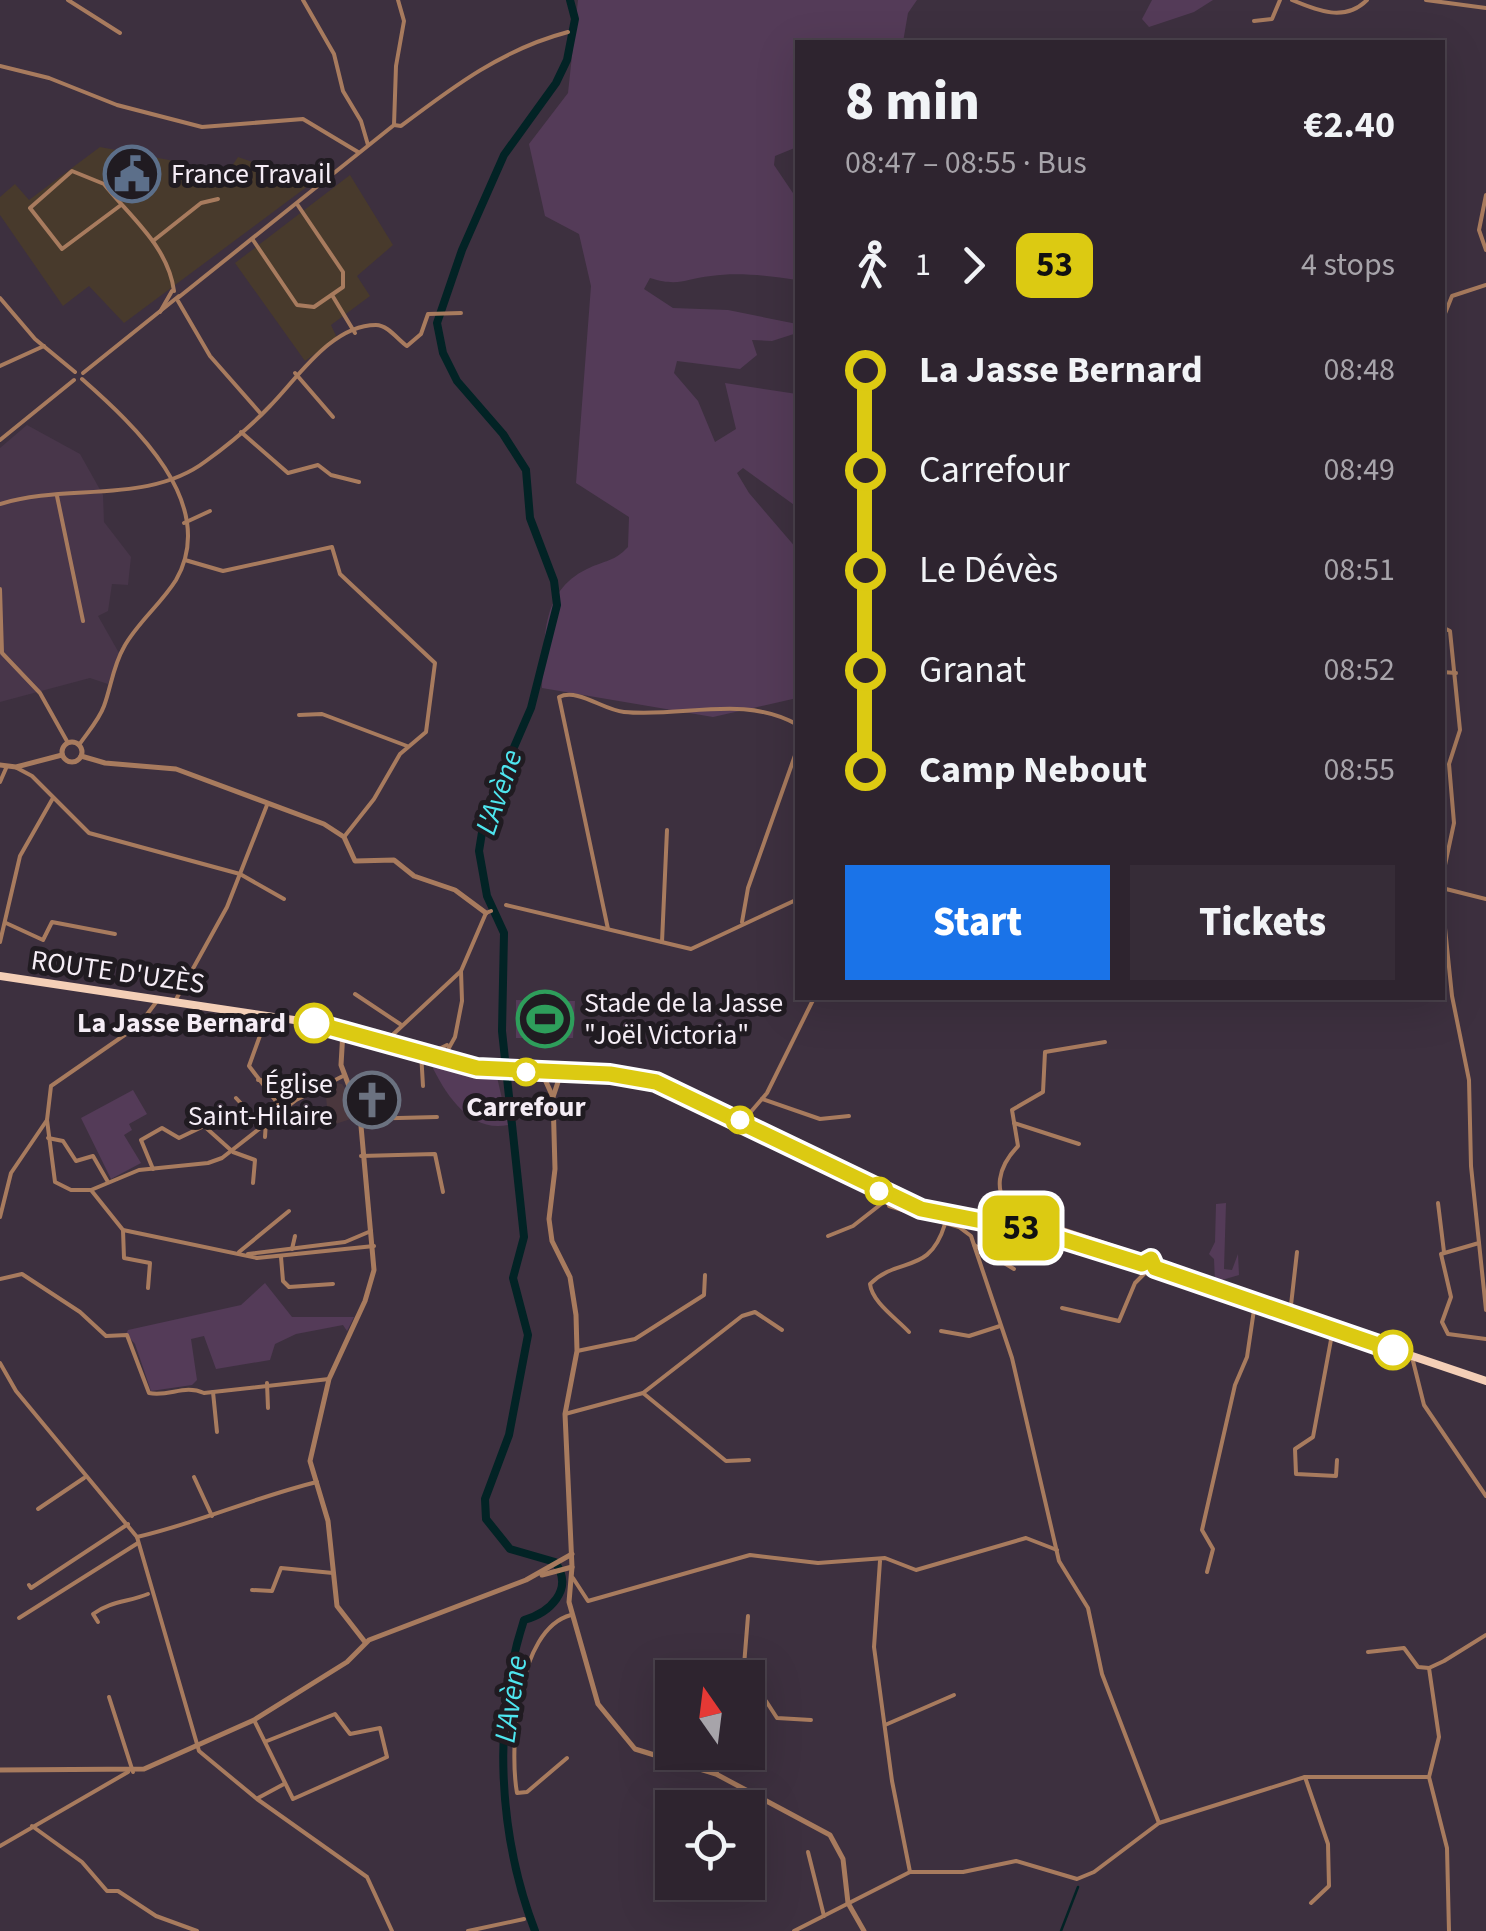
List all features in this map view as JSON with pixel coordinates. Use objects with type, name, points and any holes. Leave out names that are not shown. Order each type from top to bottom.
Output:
[{"type":"main road","name":"ROUTE D'UZÈS","points":[[0,976],[344,1028],[444,1060],[495,1071],[625,1076],[656,1082],[743,1122],[886,1198],[937,1214],[1043,1233],[1486,1380]]},
{"type":"street","points":[[68,0],[120,33]]},
{"type":"street","points":[[303,0],[334,54],[343,92],[361,121],[368,145]]},
{"type":"street","points":[[394,125],[396,66],[404,21],[398,0]]},
{"type":"street","points":[[1254,21],[1272,19],[1280,0]]},
{"type":"street","points":[[1292,0],[1342,14],[1356,11],[1366,0]]},
{"type":"street","points":[[1426,0],[1486,8]]},
{"type":"street","points":[[0,440],[83,376],[176,294],[194,286],[394,125],[401,126],[468,76],[510,52],[568,32]]},
{"type":"street","points":[[0,66],[49,78],[116,105],[202,127],[303,119],[358,152]]},
{"type":"street","points":[[121,206],[62,249],[30,208],[77,171],[104,184],[153,241],[173,274],[176,294],[210,356],[262,414]]},
{"type":"street","points":[[1486,196],[1479,230],[1486,250]]},
{"type":"street","points":[[153,241],[202,203],[218,199]]},
{"type":"street","points":[[253,240],[297,305],[314,307],[342,287],[344,272],[296,204]]},
{"type":"street","points":[[1445,294],[1486,285]]},
{"type":"street","points":[[169,301],[176,294]]},
{"type":"street","points":[[1445,314],[1454,294]]},
{"type":"street","points":[[332,295],[355,333]]},
{"type":"street","points":[[0,298],[44,346],[83,376],[146,438],[174,480],[184,522],[185,560],[164,596],[124,646],[104,708],[78,745]]},
{"type":"street","points":[[0,504],[174,480],[206,462],[262,414],[295,373],[355,333],[374,324],[384,326],[407,346],[421,334],[428,314],[461,312]]},
{"type":"street","points":[[0,366],[44,346]]},
{"type":"street","points":[[74,372],[74,380]]},
{"type":"street","points":[[295,373],[333,417]]},
{"type":"street","points":[[241,432],[288,473],[318,466],[360,482]]},
{"type":"street","points":[[57,496],[84,620]]},
{"type":"street","points":[[184,522],[210,511]]},
{"type":"street","points":[[185,560],[223,571],[250,561],[332,547],[340,574],[435,663],[428,729],[407,746],[374,800],[344,837]]},
{"type":"street","points":[[0,589],[2,653],[40,692],[68,743],[78,745]]},
{"type":"street","points":[[1445,628],[1450,631],[1460,730],[1449,764],[1454,823],[1445,866]]},
{"type":"street","points":[[1445,672],[1456,673]]},
{"type":"street","points":[[608,929],[559,697],[573,694],[621,712],[699,707],[767,710],[795,724]]},
{"type":"street","points":[[299,715],[322,714],[407,746]]},
{"type":"street","points":[[16,767],[62,755],[68,743]]},
{"type":"street","points":[[78,745],[81,756]]},
{"type":"street","points":[[62,755],[70,762],[81,756],[95,761],[176,769],[324,824],[344,837],[355,861],[394,860],[414,876],[454,890],[477,911],[489,912],[461,971],[386,1041]]},
{"type":"street","points":[[742,922],[748,888],[795,755]]},
{"type":"street","points":[[0,782],[4,765],[16,767],[32,776],[88,833],[240,874],[284,898]]},
{"type":"street","points":[[0,942],[20,856],[53,796]]},
{"type":"street","points":[[174,1003],[240,874],[268,804]]},
{"type":"street","points":[[662,942],[667,830]]},
{"type":"street","points":[[1445,889],[1486,899]]},
{"type":"street","points":[[506,905],[695,949],[742,922],[795,901]]},
{"type":"street","points":[[6,923],[45,940],[52,922],[115,934]]},
{"type":"street","points":[[1445,928],[1452,996],[1469,1080],[1471,1166],[1486,1310]]},
{"type":"street","points":[[424,1086],[424,1054],[447,1045],[455,1036],[462,1002],[461,971]]},
{"type":"street","points":[[355,994],[400,1024]]},
{"type":"street","points":[[157,1000],[139,1025],[57,1078],[49,1091],[46,1120],[56,1184],[91,1190],[152,1168],[208,1164],[232,1150],[282,1109],[343,1076]]},
{"type":"street","points":[[743,1122],[762,1099],[813,1000]]},
{"type":"street","points":[[267,1016],[249,1066],[282,1109]]},
{"type":"street","points":[[344,1028],[343,1076],[356,1098],[360,1156],[374,1246],[366,1301],[330,1379],[310,1453],[328,1521],[337,1606],[366,1642]]},
{"type":"street","points":[[1062,1308],[1119,1320],[1145,1266],[1019,1214],[1007,1206],[999,1176],[1018,1146],[1012,1110],[1043,1092],[1045,1052],[1105,1042]]},
{"type":"street","points":[[444,1060],[447,1045]]},
{"type":"street","points":[[542,1073],[554,1098]]},
{"type":"street","points":[[561,1073],[554,1098],[555,1169],[549,1230],[573,1288],[577,1351],[565,1414],[572,1554],[567,1565],[588,1601],[750,1556],[818,1564],[880,1558],[916,1570],[1026,1538],[1057,1550]]},
{"type":"street","points":[[258,1080],[304,1084]]},
{"type":"street","points":[[236,1098],[264,1123],[265,1138]]},
{"type":"street","points":[[762,1099],[820,1119],[849,1116]]},
{"type":"street","points":[[360,1120],[437,1117]]},
{"type":"street","points":[[0,1217],[11,1173],[46,1120]]},
{"type":"street","points":[[1014,1122],[1079,1144]]},
{"type":"street","points":[[152,1168],[142,1140],[162,1128],[179,1138],[208,1127],[232,1150],[255,1160],[253,1183]]},
{"type":"street","points":[[48,1138],[63,1141],[76,1161],[93,1156],[108,1182]]},
{"type":"street","points":[[360,1156],[435,1154],[442,1192]]},
{"type":"street","points":[[0,1168],[11,1173]]},
{"type":"street","points":[[91,1190],[122,1230],[124,1258],[150,1263],[148,1288]]},
{"type":"street","points":[[828,1236],[853,1226],[886,1198],[968,1232],[1029,1424],[1057,1550],[1088,1608],[1102,1674],[1158,1822]]},
{"type":"street","points":[[1438,1203],[1444,1252],[1440,1263],[1452,1296],[1443,1328],[1465,1339],[1486,1340]]},
{"type":"street","points":[[240,1254],[289,1211]]},
{"type":"street","points":[[909,1332],[893,1312],[876,1301],[870,1284],[881,1274],[922,1260],[941,1237],[945,1224]]},
{"type":"street","points":[[122,1230],[240,1254],[281,1257],[374,1246]]},
{"type":"street","points":[[240,1254],[345,1242],[372,1231]]},
{"type":"street","points":[[292,1248],[295,1236]]},
{"type":"street","points":[[1444,1252],[1481,1243]]},
{"type":"street","points":[[974,1245],[1014,1268]]},
{"type":"street","points":[[1290,1314],[1297,1252]]},
{"type":"street","points":[[281,1257],[284,1280],[289,1287],[333,1284]]},
{"type":"street","points":[[0,1279],[22,1274],[80,1312],[106,1336],[127,1335],[149,1393],[188,1387],[213,1392],[266,1383],[330,1379]]},
{"type":"street","points":[[577,1351],[642,1335],[704,1295],[705,1275]]},
{"type":"street","points":[[1206,1572],[1213,1548],[1202,1530],[1235,1385],[1247,1357],[1255,1302]]},
{"type":"street","points":[[565,1414],[644,1393],[742,1316],[755,1312],[782,1330]]},
{"type":"street","points":[[940,1331],[969,1336],[1000,1326]]},
{"type":"street","points":[[1333,1329],[1313,1438],[1298,1444],[1296,1474],[1336,1476],[1337,1460]]},
{"type":"street","points":[[1412,1357],[1424,1406],[1486,1496]]},
{"type":"street","points":[[0,1364],[16,1391],[85,1477],[129,1523],[196,1745],[257,1799],[368,1877],[392,1931]]},
{"type":"street","points":[[266,1383],[268,1408]]},
{"type":"street","points":[[213,1392],[217,1432]]},
{"type":"street","points":[[644,1393],[726,1461],[749,1460]]},
{"type":"street","points":[[38,1509],[85,1477]]},
{"type":"street","points":[[194,1477],[212,1516]]},
{"type":"street","points":[[19,1618],[137,1540],[317,1482]]},
{"type":"street","points":[[29,1585],[31,1588],[129,1523]]},
{"type":"street","points":[[0,1770],[130,1772],[254,1720],[347,1662],[366,1642],[567,1565],[572,1554]]},
{"type":"street","points":[[880,1558],[874,1647],[910,1872]]},
{"type":"street","points":[[252,1590],[272,1590],[281,1568],[332,1573]]},
{"type":"street","points":[[572,1577],[572,1616],[602,1712],[629,1744],[656,1758],[716,1774],[748,1790]]},
{"type":"street","points":[[98,1622],[93,1614],[106,1604],[131,1602],[150,1593]]},
{"type":"street","points":[[567,1758],[527,1792],[516,1793],[513,1740],[535,1645],[556,1620],[572,1616]]},
{"type":"street","points":[[744,1660],[748,1616]]},
{"type":"street","points":[[1368,1652],[1399,1646],[1418,1667],[1429,1668],[1484,1636]]},
{"type":"street","points":[[1429,1668],[1439,1737],[1429,1777],[1446,1848],[1448,1931]]},
{"type":"street","points":[[885,1725],[954,1695]]},
{"type":"street","points":[[0,1846],[127,1777],[130,1772],[109,1697]]},
{"type":"street","points":[[765,1701],[776,1718],[811,1720]]},
{"type":"street","points":[[254,1720],[267,1740],[284,1784],[296,1799],[385,1761],[382,1732],[372,1726],[350,1734],[338,1716],[330,1714],[267,1740]]},
{"type":"street","points":[[716,1774],[718,1770]]},
{"type":"street","points":[[794,1931],[910,1872],[962,1872],[1016,1861],[1076,1879],[1094,1872],[1158,1822],[1305,1778],[1429,1777]]},
{"type":"street","points":[[1305,1778],[1330,1853],[1329,1886],[1310,1903]]},
{"type":"street","points":[[257,1799],[284,1784]]},
{"type":"street","points":[[765,1798],[804,1817],[836,1842],[844,1859],[848,1904],[864,1931]]},
{"type":"street","points":[[32,1826],[82,1862],[107,1891],[118,1890],[156,1916],[197,1931]]},
{"type":"street","points":[[808,1852],[824,1916]]},
{"type":"street","points":[[468,1931],[524,1918]]},
{"type":"shaded area","points":[[578,0],[917,0],[908,13],[903,40],[795,40],[795,148],[775,156],[774,165],[795,196],[795,280],[743,274],[675,282],[650,278],[644,289],[673,308],[728,310],[795,324],[795,334],[772,341],[752,340],[757,355],[740,369],[677,361],[674,373],[698,401],[715,442],[736,429],[725,383],[795,394],[795,506],[743,468],[737,473],[795,547],[795,698],[713,717],[542,688],[545,636],[552,605],[560,591],[571,579],[628,547],[629,517],[576,483],[591,286],[579,234],[545,216],[529,144],[568,93]]},
{"type":"shaded area","points":[[1152,0],[1213,0],[1194,12],[1149,27],[1142,19]]},
{"type":"shaded area","points":[[100,147],[169,160],[221,182],[238,157],[312,183],[124,323],[89,286],[63,306],[0,215],[0,197],[15,184],[29,200]]},
{"type":"shaded area","points":[[350,175],[393,245],[357,276],[370,296],[331,325],[337,338],[305,361],[235,263]]},
{"type":"shaded area","points":[[27,425],[80,454],[103,495],[104,522],[131,557],[128,585],[112,584],[108,611],[98,616],[119,653],[108,684],[90,678],[0,702],[0,448]]},
{"type":"shaded area","name":"Stade de la Jasse \"Joël Victoria\"","points":[[516,1000],[575,1001],[573,1038],[516,1038]]},
{"type":"shaded area","points":[[431,1064],[497,1077],[508,1125],[494,1126],[471,1117],[451,1099]]},
{"type":"shaded area","points":[[342,1084],[353,1101],[354,1118],[329,1126],[327,1088]]},
{"type":"shaded area","points":[[133,1090],[147,1114],[129,1124],[132,1130],[124,1135],[141,1163],[111,1179],[81,1118]]},
{"type":"shaded area","points":[[1226,1203],[1224,1269],[1232,1270],[1238,1254],[1239,1275],[1215,1282],[1214,1259],[1209,1254],[1215,1242],[1216,1204]]},
{"type":"shaded area","points":[[265,1283],[292,1317],[354,1317],[347,1331],[343,1325],[296,1334],[275,1344],[270,1360],[216,1369],[204,1336],[191,1339],[197,1380],[192,1385],[151,1391],[135,1344],[126,1334],[128,1330],[241,1305]]},
{"type":"waterway","name":"L'Avène","points":[[535,1931],[513,1856],[507,1816],[507,1696],[524,1620],[550,1606],[561,1591],[562,1582],[555,1562],[510,1549],[486,1519],[485,1499],[509,1435],[528,1335],[513,1278],[524,1237],[502,1031],[504,933],[487,896],[479,851],[485,814],[531,708],[557,605],[554,581],[530,518],[526,470],[503,434],[457,381],[443,353],[437,323],[462,250],[504,155],[556,83],[567,60],[575,19],[570,0]]},
{"type":"waterway","points":[[1061,1931],[1078,1887]]},
{"type":"bus line","name":"53","points":[[314,1023],[477,1068],[610,1074],[656,1082],[921,1209],[953,1218],[1024,1228],[1142,1264],[1151,1259],[1155,1268],[1393,1350]]},
{"type":"place","name":"France Travail","points":[[132,174]]},
{"type":"place","name":"Stade de la Jasse \"Joël Victoria\"","points":[[545,1019]]},
{"type":"place","name":"La Jasse Bernard","points":[[314,1023]]},
{"type":"place","name":"Carrefour","points":[[526,1072]]},
{"type":"place","name":"Église Saint-Hilaire","points":[[372,1100]]}]
